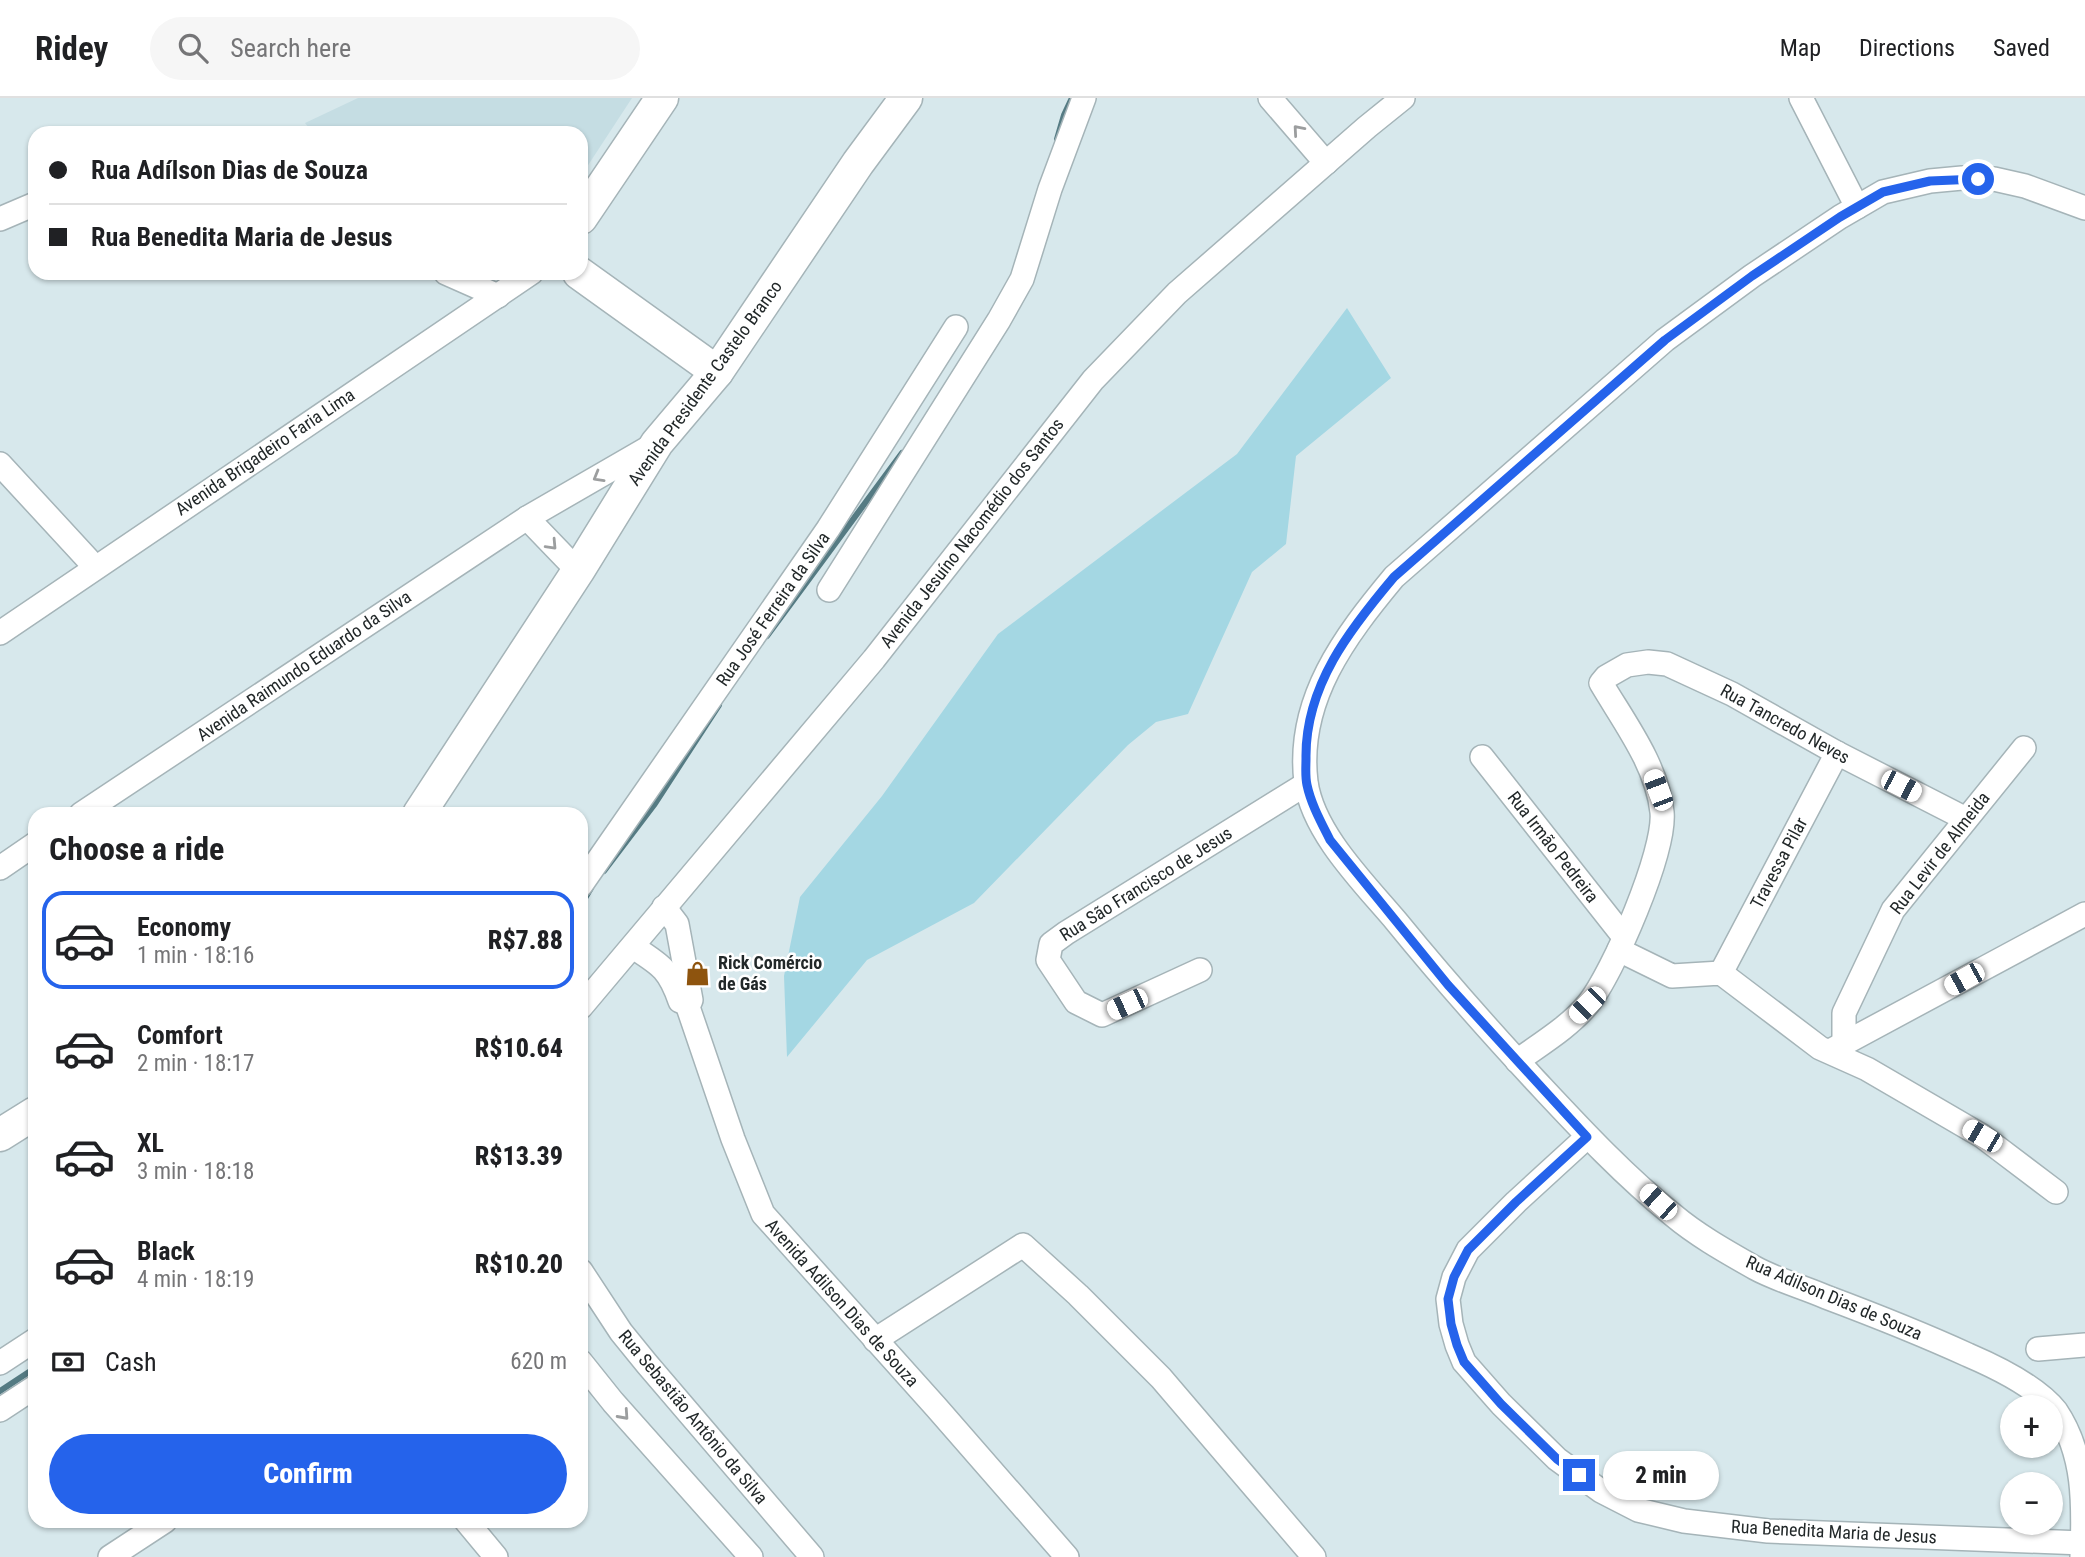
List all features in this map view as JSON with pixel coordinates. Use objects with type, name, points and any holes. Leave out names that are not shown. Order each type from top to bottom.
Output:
[{"type":"street","points":[[588,208],[662,98]]},
{"type":"street","name":"Avenida Presidente Castelo Branco","points":[[424,807],[578,571],[657,443],[717,372],[858,163],[906,98]]},
{"type":"street","name":"Rua José Ferreira da Silva","points":[[829,590],[1022,279],[1050,189],[1084,98]]},
{"type":"street","points":[[1270,98],[1326,163]]},
{"type":"street","name":"Avenida Jesuíno Nacomédio dos Santos","points":[[588,999],[874,659],[1093,380],[1177,293],[1403,98]]},
{"type":"street","points":[[1801,98],[1857,207]]},
{"type":"street","points":[[1306,784],[1308,725],[1314,702],[1330,663],[1357,621],[1394,577],[1665,340],[1752,276],[1883,192],[1930,181],[1962,178],[1994,180],[2025,186],[2085,208]]},
{"type":"street","points":[[0,219],[28,207]]},
{"type":"street","points":[[588,279],[717,372]]},
{"type":"street","points":[[462,280],[498,296]]},
{"type":"street","name":"Avenida Brigadeiro Faria Lima","points":[[0,633],[521,280]]},
{"type":"street","name":"Rua José Ferreira da Silva","points":[[588,875],[828,529],[956,327]]},
{"type":"street","name":"Avenida Raimundo Eduardo da Silva","points":[[92,807],[527,518],[657,443]]},
{"type":"street","points":[[0,464],[95,567]]},
{"type":"street","points":[[527,518],[578,571]]},
{"type":"street","name":"Rua Tancredo Neves","points":[[1621,943],[1650,871],[1662,827],[1658,790],[1647,763],[1601,683],[1627,665],[1648,662],[1667,664],[1731,694],[1837,754],[1966,819]]},
{"type":"street","name":"Rua Levir de Almeida","points":[[1836,1048],[1844,1013],[1893,910],[2024,748]]},
{"type":"street","name":"Travessa Pilar","points":[[1721,973],[1837,754]]},
{"type":"street","name":"Rua Irmão Pedreira","points":[[1482,757],[1621,943]]},
{"type":"street","name":"Rua São Francisco de Jesus","points":[[1200,970],[1102,1015],[1076,1002],[1048,960],[1051,944],[1066,933],[1306,784]]},
{"type":"street","name":"Rua Adilson Dias de Souza","points":[[1306,784],[1317,815],[1330,840],[1448,985],[1587,1137],[1674,1216],[1714,1244],[1760,1270],[1993,1365],[2054,1408],[2073,1434],[2081,1457],[2085,1483],[2082,1550]]},
{"type":"street","points":[[0,868],[28,849]]},
{"type":"street","name":"Avenida Adilson Dias de Souza","points":[[664,907],[677,924],[691,1000],[688,1007]]},
{"type":"street","points":[[1517,1061],[1565,1026],[1587,1005],[1605,980],[1621,943],[1672,976],[1721,973],[1820,1048],[1836,1048],[2085,914]]},
{"type":"street","name":"Avenida Adilson Dias de Souza","points":[[633,947],[664,968],[681,1002],[688,1007],[733,1139],[763,1214],[936,1406],[1067,1557]]},
{"type":"street","points":[[1836,1048],[1982,1136],[2056,1192]]},
{"type":"street","points":[[0,1135],[28,1117]]},
{"type":"street","name":"Rua Benedita Maria de Jesus","points":[[1587,1137],[1468,1250],[1454,1277],[1448,1299],[1451,1324],[1464,1362],[1501,1404],[1557,1459],[1601,1491],[1638,1510],[1684,1521],[1768,1531],[2082,1550]]},
{"type":"street","points":[[875,1340],[1023,1245],[1078,1295],[1161,1378],[1314,1557]]},
{"type":"street","name":"Rua Sebastião Antônio da Silva","points":[[588,1282],[621,1332],[647,1364],[812,1557]]},
{"type":"street","points":[[0,1363],[28,1345]]},
{"type":"street","points":[[2038,1349],[2085,1345]]},
{"type":"street","points":[[588,1371],[751,1557]]},
{"type":"street","points":[[0,1410],[28,1392]]},
{"type":"street","points":[[110,1557],[154,1528]]},
{"type":"street","points":[[472,1528],[496,1557]]},
{"type":"shaded area","points":[[358,98],[632,98],[588,165],[588,126],[307,126],[305,123]]},
{"type":"shaded area","points":[[1347,308],[1391,378],[1296,456],[1286,544],[1252,572],[1188,714],[1156,722],[1128,745],[974,903],[867,960],[787,1057],[784,976],[800,897],[882,796],[998,634],[1237,454]]},
{"type":"waterway","points":[[1057,139],[1072,98]]},
{"type":"waterway","points":[[767,636],[902,453]]},
{"type":"waterway","points":[[604,871],[654,805],[719,705]]},
{"type":"waterway","points":[[588,893],[591,888]]},
{"type":"waterway","points":[[0,1391],[28,1373]]},
{"type":"place","name":"Rick Comércio de Gás","points":[[698,973]]},
{"type":"route","points":[[1579,1475],[1557,1459],[1501,1404],[1464,1362],[1451,1324],[1448,1299],[1454,1277],[1468,1250],[1587,1137],[1448,985],[1330,840],[1317,815],[1306,784],[1308,725],[1314,702],[1330,663],[1357,621],[1394,577],[1665,340],[1752,276],[1840,217],[1883,192],[1930,181],[1978,179]]}]
